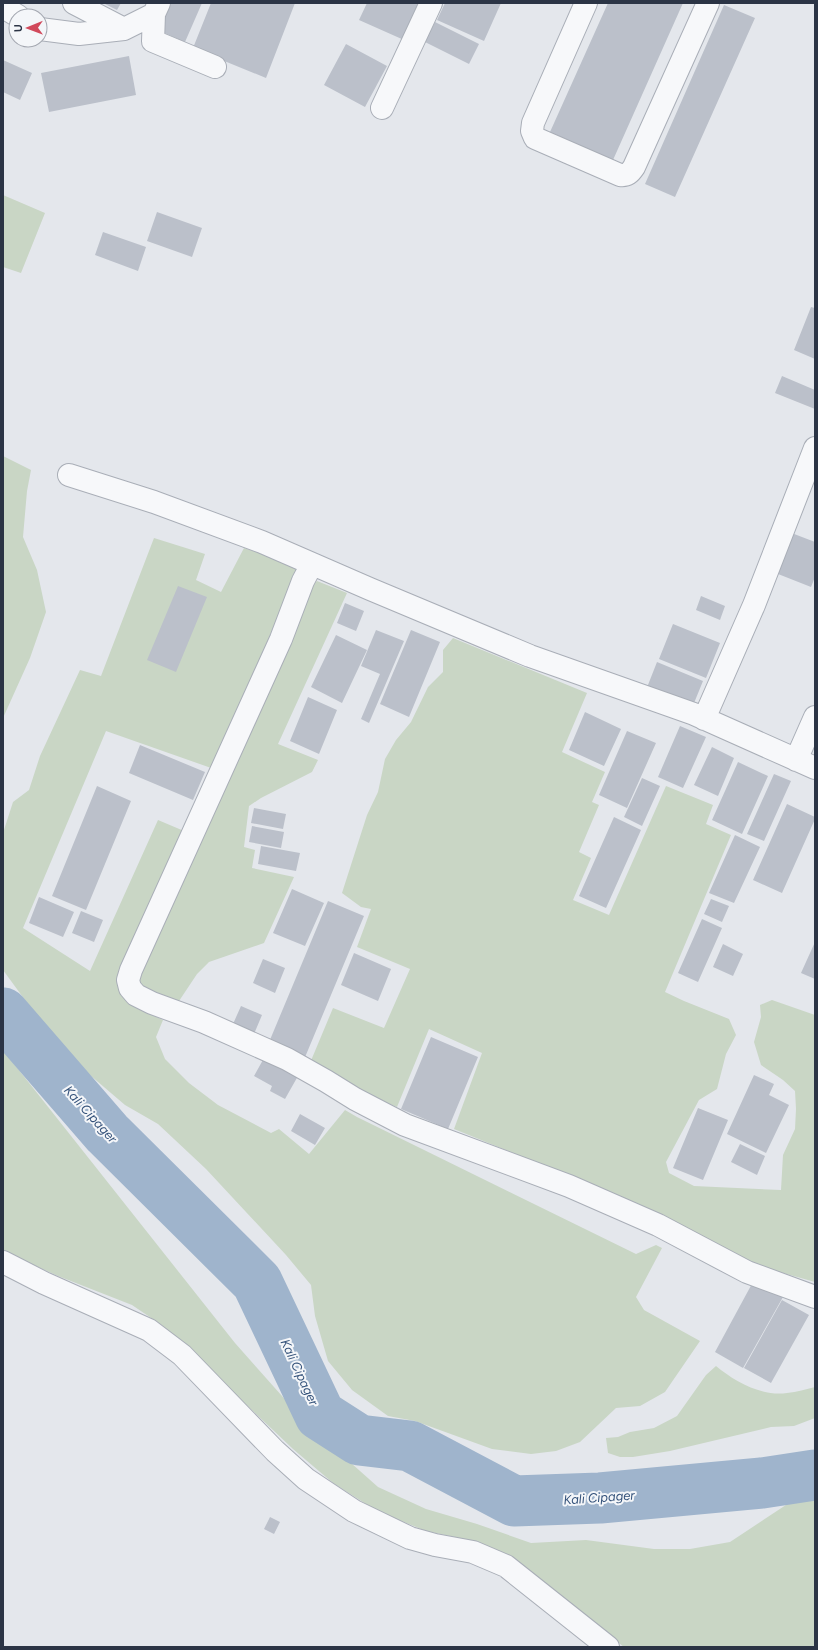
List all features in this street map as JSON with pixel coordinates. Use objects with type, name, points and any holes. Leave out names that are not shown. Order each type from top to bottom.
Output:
[{"type":"street","points":[[74,3],[124,29]]},
{"type":"street","points":[[382,108],[431,3]]},
{"type":"street","points":[[586,3],[533,123],[532,131],[535,138],[625,176],[629,174],[634,167],[708,3]]},
{"type":"street","points":[[48,30],[79,34],[124,29],[156,9]]},
{"type":"street","points":[[156,9],[153,41],[215,67]]},
{"type":"street","points":[[704,719],[754,605],[815,448]]},
{"type":"street","points":[[68,475],[161,504],[262,542],[530,656],[704,719],[806,764],[815,717]]},
{"type":"street","points":[[312,564],[303,581],[281,639],[131,970],[128,980],[130,988],[136,995],[152,1003],[204,1022],[287,1058],[355,1100],[405,1125],[569,1186],[658,1225],[747,1272],[815,1297]]},
{"type":"street","points":[[3,1262],[44,1283],[149,1330],[182,1355],[275,1451],[306,1479],[354,1511],[410,1538],[435,1545],[473,1552],[506,1566],[608,1647]]},
{"type":"green space","points":[[3,195],[45,213],[21,273],[3,267]]},
{"type":"green space","points":[[3,456],[31,470],[27,491],[23,537],[37,570],[46,612],[30,658],[3,718]]},
{"type":"green space","points":[[154,538],[205,554],[196,580],[221,592],[244,548],[284,561],[298,568],[214,769],[106,731],[23,928],[90,971],[158,820],[184,831],[123,996],[143,1011],[163,1020],[156,1037],[165,1059],[189,1083],[218,1105],[271,1133],[279,1129],[309,1154],[345,1110],[636,1254],[656,1245],[662,1248],[636,1297],[644,1310],[700,1341],[665,1392],[640,1406],[616,1408],[580,1442],[556,1451],[531,1454],[492,1449],[415,1421],[388,1416],[352,1390],[328,1361],[315,1316],[311,1285],[286,1255],[206,1169],[158,1124],[125,1105],[63,1052],[3,970],[3,833],[13,802],[29,790],[40,756],[80,670],[101,676]]},
{"type":"green space","points":[[317,581],[347,593],[278,744],[318,760],[312,772],[261,798],[249,806],[244,847],[255,850],[252,868],[294,877],[264,943],[209,962],[197,974],[177,1004],[146,991],[135,979],[310,587]]},
{"type":"green space","points":[[453,638],[587,693],[562,752],[605,772],[592,802],[599,805],[579,852],[591,858],[573,900],[609,915],[666,786],[713,805],[706,824],[731,835],[665,992],[729,1019],[736,1035],[726,1054],[717,1089],[699,1100],[666,1162],[669,1173],[694,1186],[781,1190],[783,1155],[795,1129],[795,1091],[783,1080],[761,1065],[754,1042],[761,1017],[760,1005],[772,1000],[815,1015],[815,1282],[758,1266],[567,1175],[454,1129],[482,1053],[429,1029],[397,1107],[355,1090],[310,1063],[333,1008],[384,1028],[410,969],[357,947],[371,909],[361,907],[342,893],[367,815],[378,792],[385,759],[396,740],[411,722],[428,687],[443,672],[443,650]]},
{"type":"green space","points":[[3,1050],[235,1343],[306,1423],[378,1487],[426,1509],[477,1524],[531,1543],[586,1540],[654,1549],[690,1549],[730,1542],[789,1503],[815,1495],[815,1647],[624,1647],[515,1562],[455,1537],[426,1531],[377,1511],[333,1483],[293,1449],[163,1326],[132,1305],[58,1276],[3,1251]]},
{"type":"green space","points":[[716,1366],[731,1377],[749,1387],[768,1393],[787,1393],[815,1387],[815,1418],[794,1426],[771,1427],[670,1451],[633,1457],[620,1457],[608,1453],[606,1438],[618,1437],[630,1432],[654,1428],[677,1416],[706,1375]]},
{"type":"building","points":[[103,3],[121,3],[117,10]]},
{"type":"building","points":[[169,3],[202,3],[185,42],[158,30]]},
{"type":"building","points":[[211,3],[295,3],[266,78],[193,48]]},
{"type":"building","points":[[367,3],[420,3],[404,40],[359,20]]},
{"type":"building","points":[[445,3],[501,3],[484,41],[437,20]]},
{"type":"building","points":[[608,3],[683,3],[613,160],[550,132]]},
{"type":"building","points":[[724,5],[755,18],[675,197],[645,184]]},
{"type":"building","points":[[435,22],[479,44],[469,64],[425,42]]},
{"type":"building","points":[[346,44],[387,66],[365,107],[324,85]]},
{"type":"building","points":[[129,56],[136,95],[49,112],[41,73]]},
{"type":"building","points":[[3,60],[32,73],[20,100],[3,92]]},
{"type":"building","points":[[157,212],[202,228],[192,257],[147,241]]},
{"type":"building","points":[[103,232],[146,247],[138,271],[95,255]]},
{"type":"building","points":[[811,307],[815,308],[815,359],[794,350]]},
{"type":"building","points":[[782,376],[815,390],[815,409],[775,393]]},
{"type":"building","points":[[789,532],[815,542],[815,577],[811,587],[773,572]]},
{"type":"building","points":[[178,586],[207,597],[176,672],[147,660]]},
{"type":"building","points":[[701,596],[725,606],[720,620],[696,610]]},
{"type":"building","points":[[345,603],[364,611],[356,631],[337,623]]},
{"type":"building","points":[[673,624],[720,643],[706,678],[659,659]]},
{"type":"building","points":[[376,630],[404,641],[369,723],[361,719],[380,674],[361,666]]},
{"type":"building","points":[[411,630],[440,642],[409,717],[380,704]]},
{"type":"building","points":[[336,635],[367,650],[342,703],[311,687]]},
{"type":"building","points":[[657,662],[703,681],[692,708],[646,690]]},
{"type":"building","points":[[308,697],[337,710],[319,754],[290,741]]},
{"type":"building","points":[[585,712],[621,729],[604,766],[569,750]]},
{"type":"building","points":[[680,726],[706,737],[683,788],[658,777]]},
{"type":"building","points":[[627,731],[656,743],[627,808],[599,795]]},
{"type":"building","points":[[140,745],[205,772],[193,800],[129,773]]},
{"type":"building","points":[[712,747],[734,758],[718,796],[694,785]]},
{"type":"building","points":[[738,762],[768,776],[742,834],[712,820]]},
{"type":"building","points":[[774,774],[791,781],[764,841],[747,834]]},
{"type":"building","points":[[642,778],[660,786],[642,826],[624,817]]},
{"type":"building","points":[[97,786],[131,801],[86,910],[52,896]]},
{"type":"building","points":[[787,804],[815,817],[815,819],[782,893],[753,880]]},
{"type":"building","points":[[254,808],[286,814],[283,829],[251,823]]},
{"type":"building","points":[[614,817],[641,830],[606,908],[579,896]]},
{"type":"building","points":[[252,826],[284,832],[281,848],[249,842]]},
{"type":"building","points":[[735,835],[760,847],[734,903],[709,893]]},
{"type":"building","points":[[261,846],[300,853],[296,871],[258,864]]},
{"type":"building","points":[[292,889],[324,903],[305,946],[273,933]]},
{"type":"building","points":[[39,897],[74,912],[63,937],[29,923]]},
{"type":"building","points":[[711,899],[729,906],[722,922],[704,914]]},
{"type":"building","points":[[328,901],[364,916],[303,1062],[267,1047]]},
{"type":"building","points":[[81,911],[103,920],[94,942],[72,933]]},
{"type":"building","points":[[702,919],[722,928],[698,982],[678,973]]},
{"type":"building","points":[[815,942],[815,979],[801,973]]},
{"type":"building","points":[[723,944],[743,954],[733,976],[713,967]]},
{"type":"building","points":[[354,953],[391,969],[378,1001],[341,985]]},
{"type":"building","points":[[263,959],[285,968],[275,993],[253,983]]},
{"type":"building","points":[[241,1006],[262,1015],[254,1034],[233,1024]]},
{"type":"building","points":[[431,1037],[478,1057],[448,1129],[401,1109]]},
{"type":"building","points":[[264,1058],[298,1076],[285,1099],[270,1091],[272,1086],[254,1076]]},
{"type":"building","points":[[754,1075],[774,1084],[769,1095],[789,1105],[766,1153],[727,1134]]},
{"type":"building","points":[[698,1108],[728,1120],[703,1180],[673,1168]]},
{"type":"building","points":[[300,1114],[325,1128],[315,1145],[291,1131]]},
{"type":"building","points":[[740,1144],[765,1156],[757,1175],[731,1162]]},
{"type":"building","points":[[754,1280],[783,1297],[743,1368],[715,1352]]},
{"type":"building","points":[[782,1300],[809,1315],[771,1383],[744,1368]]},
{"type":"building","points":[[270,1517],[280,1522],[274,1534],[264,1529]]},
{"type":"waterway","name":"Kali Cipager","points":[[3,1013],[107,1133],[257,1282],[320,1415],[359,1440],[410,1446],[514,1501],[600,1498],[762,1483],[815,1475]]}]
